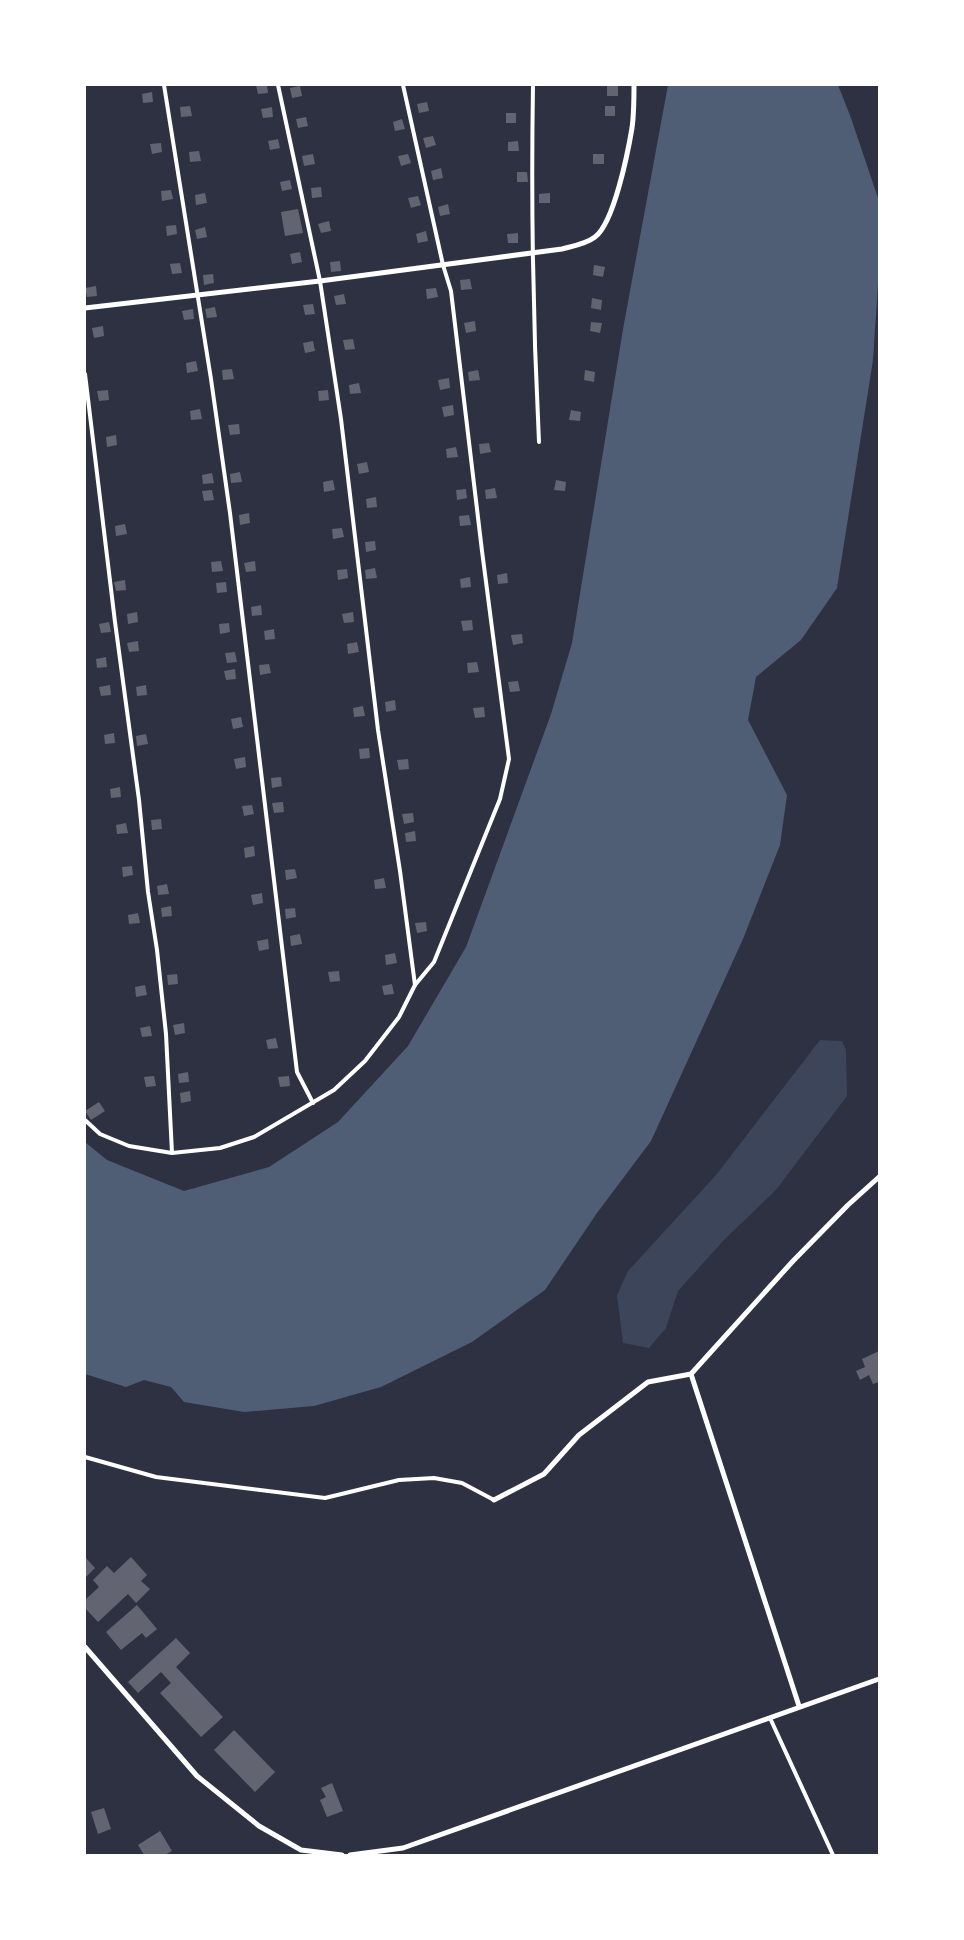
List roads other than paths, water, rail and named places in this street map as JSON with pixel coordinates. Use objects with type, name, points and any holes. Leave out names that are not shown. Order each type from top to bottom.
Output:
[{"type":"street","points":[[85,308],[320,281],[534,253],[581,244],[596,237],[606,225],[616,196],[632,128],[634,85]]},
{"type":"street","points":[[494,1500],[544,1474],[578,1436],[648,1382],[690,1374],[793,1261],[848,1205],[879,1177]]},
{"type":"street","points":[[690,1374],[799,1706]]},
{"type":"street","points":[[85,1647],[197,1776],[259,1826],[300,1852],[342,1855]]},
{"type":"street","points":[[350,1855],[403,1848],[879,1678]]},
{"type":"lane","points":[[164,85],[230,513],[297,1072],[313,1103]]},
{"type":"lane","points":[[278,85],[320,281],[342,418],[378,730],[400,870],[415,984]]},
{"type":"lane","points":[[85,1120],[100,1134],[129,1146],[172,1153],[220,1148],[254,1137],[334,1090],[365,1061],[399,1017],[415,984],[434,962],[500,799],[509,759],[451,291],[443,265],[404,85]]},
{"type":"lane","points":[[533,85],[534,332],[539,442]]},
{"type":"lane","points":[[85,374],[114,622],[157,950],[166,1034],[172,1153]]},
{"type":"lane","points":[[85,1457],[156,1477],[325,1498],[400,1480],[434,1478],[462,1483],[494,1500]]},
{"type":"lane","points":[[770,1718],[833,1855]]}]
